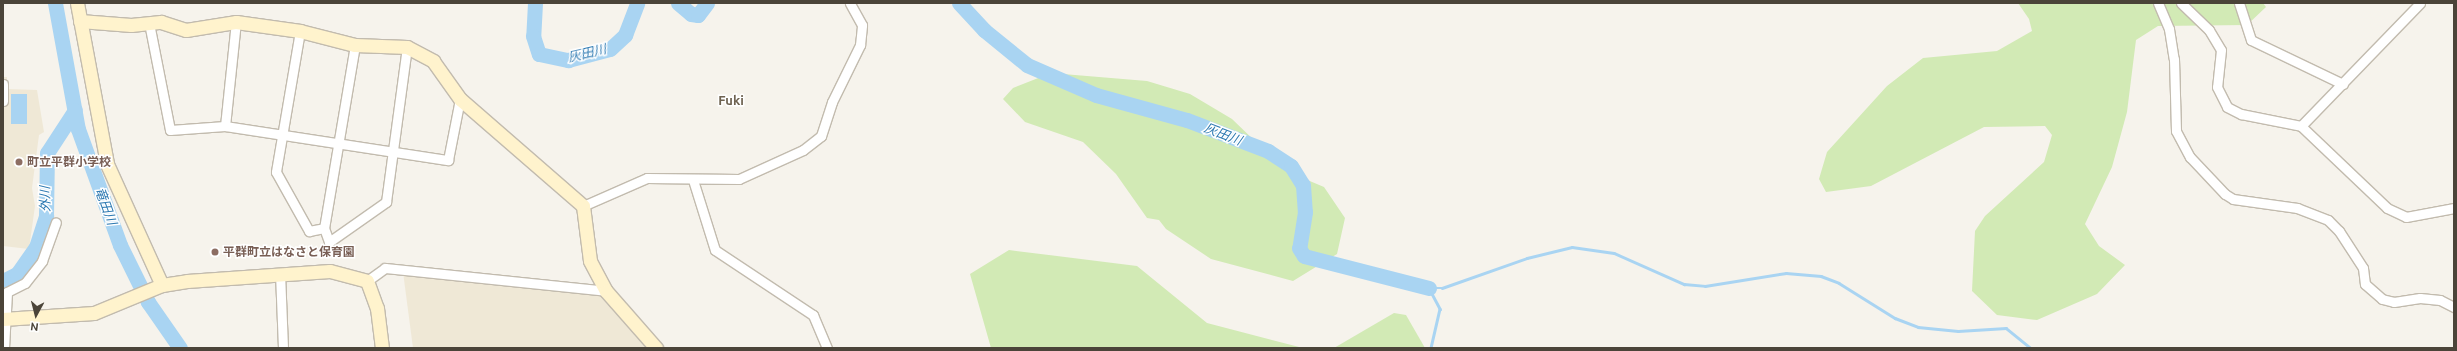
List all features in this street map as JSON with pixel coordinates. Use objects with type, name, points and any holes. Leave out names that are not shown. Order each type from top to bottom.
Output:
[{"type":"street","points":[[77,3],[107,164],[158,287]]},
{"type":"street","points":[[583,206],[647,178],[693,180],[739,179],[803,150],[821,136],[832,102],[860,45],[862,25],[850,3]]},
{"type":"street","points":[[2158,3],[2169,29],[2174,59],[2176,131],[2190,157],[2225,194],[2233,199],[2296,208],[2328,220],[2339,231],[2362,268],[2365,284],[2382,299],[2427,299],[2454,307]]},
{"type":"street","points":[[2181,3],[2209,30],[2220,50],[2218,87],[2227,107],[2241,114],[2301,126],[2387,208],[2406,216],[2454,208]]},
{"type":"street","points":[[2239,3],[2251,40],[2343,84]]},
{"type":"street","points":[[2301,126],[2420,3]]},
{"type":"street","points":[[80,21],[149,23],[186,30],[236,22],[300,31],[355,45],[407,47],[433,61],[460,99],[583,206],[590,261],[606,291],[656,348]]},
{"type":"street","points":[[225,126],[236,22]]},
{"type":"street","points":[[149,23],[170,130],[225,126],[448,160],[460,99]]},
{"type":"street","points":[[300,31],[281,135],[276,172],[309,231],[324,228]]},
{"type":"street","points":[[355,45],[324,228],[329,242],[386,202],[394,152],[407,47]]},
{"type":"street","points":[[3,84],[3,101]]},
{"type":"street","points":[[693,180],[714,250],[813,315],[827,348]]},
{"type":"street","points":[[4,348],[4,319],[7,292],[25,282],[42,261],[56,222]]},
{"type":"street","points":[[4,319],[94,313],[118,305],[158,287],[280,273],[330,271],[366,281],[385,268],[606,291]]},
{"type":"street","points":[[280,273],[283,348]]},
{"type":"street","points":[[366,281],[377,308],[382,348]]},
{"type":"shaded area","name":"町立平群小学校","points":[[3,77],[7,77],[7,89],[37,90],[44,132],[39,135],[32,188],[35,206],[29,249],[3,246]]},
{"type":"shaded area","points":[[403,272],[600,292],[647,348],[413,348]]},
{"type":"green space","points":[[2018,3],[2263,3],[2266,7],[2247,25],[2158,26],[2136,40],[2127,112],[2112,167],[2085,224],[2099,246],[2125,265],[2097,294],[2037,320],[1997,315],[1972,291],[1975,231],[1985,216],[2044,162],[2052,135],[2045,126],[1984,127],[1871,186],[1826,192],[1819,179],[1827,152],[1887,86],[1923,58],[1997,51],[2032,31],[2029,19]]},
{"type":"green space","points":[[1051,73],[1147,81],[1190,94],[1232,119],[1286,171],[1324,187],[1345,218],[1337,254],[1293,281],[1211,259],[1166,229],[1159,220],[1147,218],[1116,174],[1083,142],[1025,122],[1003,99],[1013,88]]},
{"type":"green space","points":[[1009,250],[1137,266],[1207,323],[1303,348],[991,348],[970,274]]},
{"type":"green space","points":[[1394,313],[1406,315],[1425,348],[1334,348]]},
{"type":"water","points":[[11,94],[27,94],[27,124],[11,124]]},
{"type":"waterway","name":"竜田川","points":[[55,3],[78,129],[120,245],[148,302],[180,348]]},
{"type":"waterway","name":"灰田川","points":[[535,3],[533,36],[539,54],[568,60],[610,49],[625,35],[637,3]]},
{"type":"waterway","name":"灰田川","points":[[678,3],[691,14],[698,15],[707,3]]},
{"type":"waterway","name":"灰田川","points":[[959,3],[984,30],[1027,65],[1096,95],[1187,120],[1268,151],[1291,166],[1303,185],[1305,212],[1299,248],[1304,256],[1429,288]]},
{"type":"waterway","name":"外川","points":[[3,281],[17,274],[36,247],[46,216],[47,153],[75,110]]},
{"type":"waterway","points":[[1429,288],[1442,288],[1527,258],[1572,247],[1614,253],[1684,284],[1705,286],[1786,273],[1821,276],[1839,283],[1895,318],[1918,327],[1958,331],[2006,328],[2031,348]]},
{"type":"waterway","points":[[1429,288],[1440,309],[1431,348]]},
{"type":"place","name":"町立平群小学校","points":[[19,162]]},
{"type":"place","name":"平群町立はなさと保育園","points":[[215,252]]},
{"type":"district","name":"Fuki","points":[[731,100]]}]
